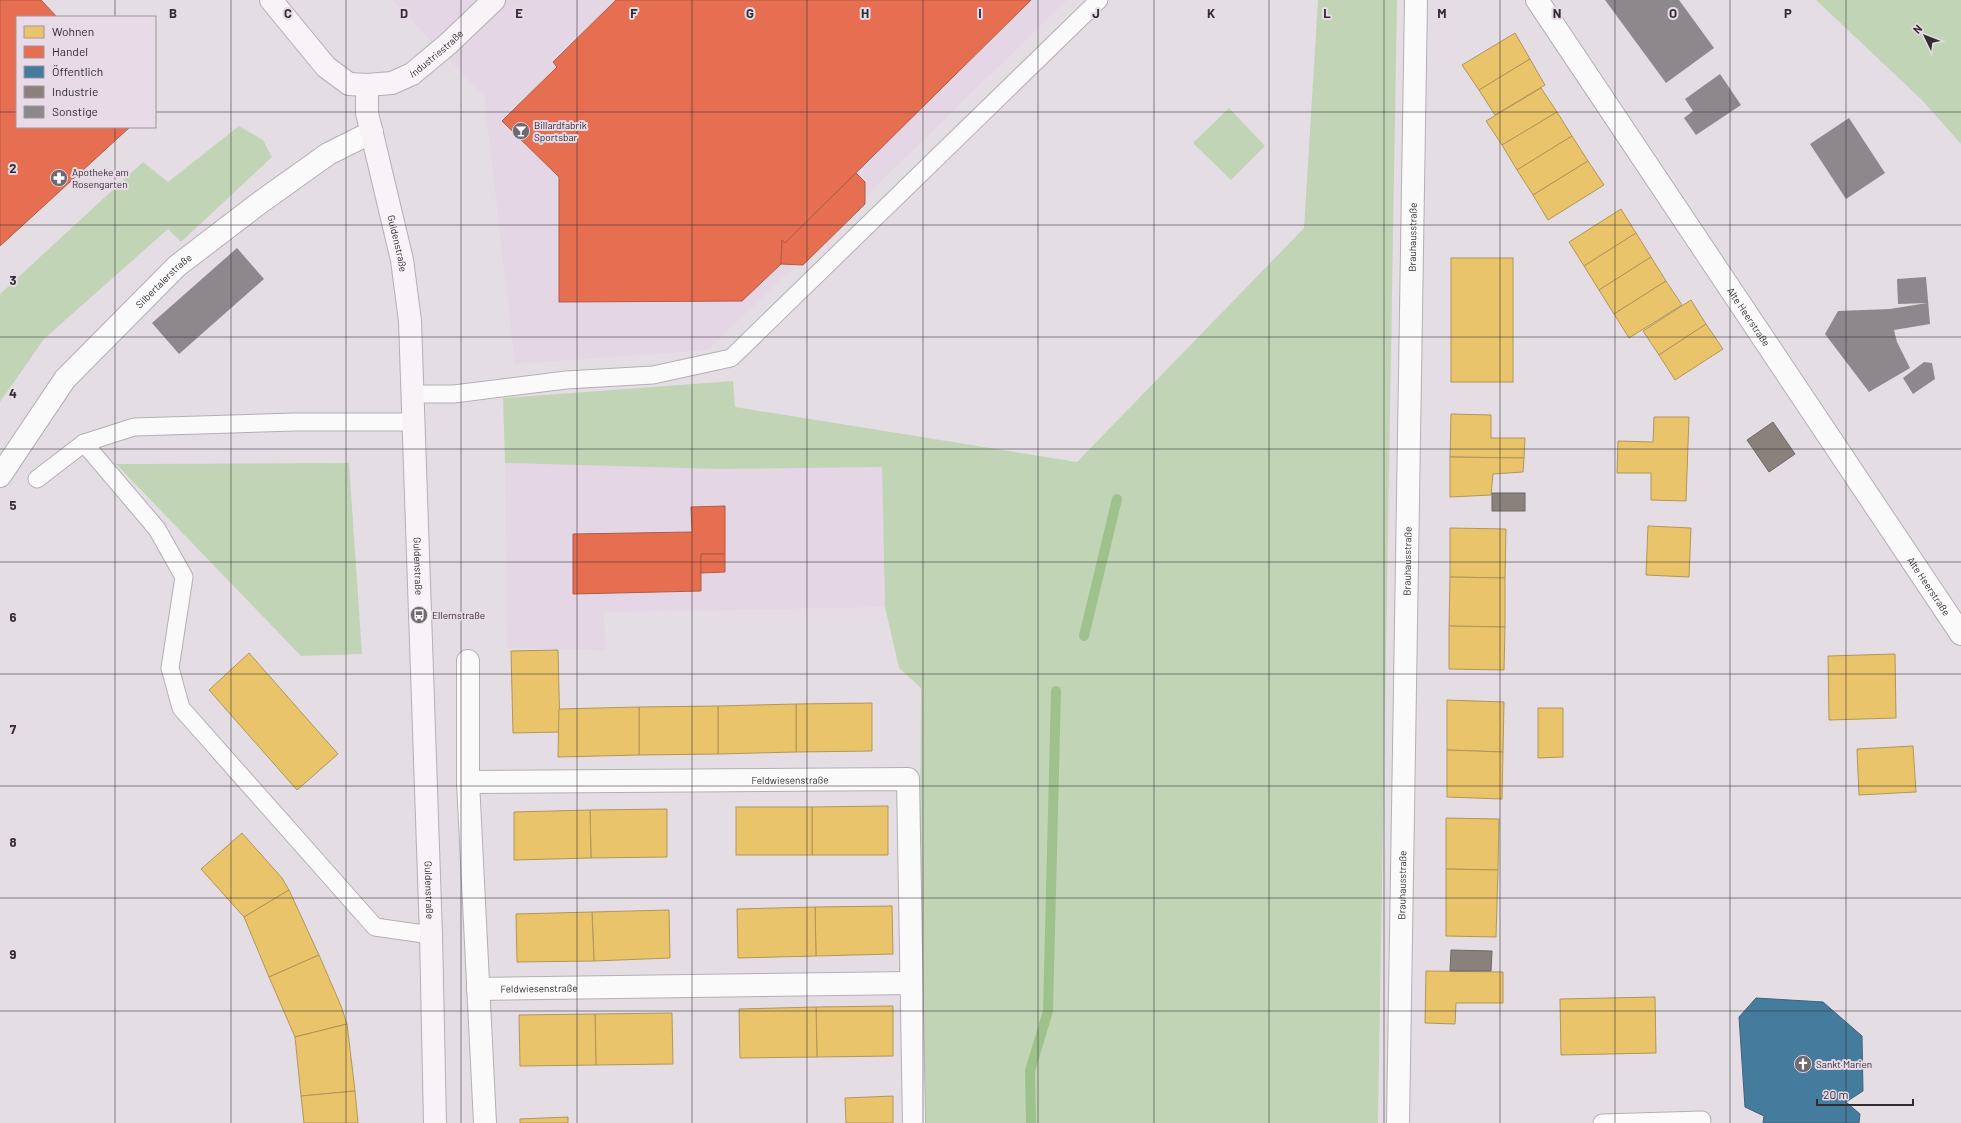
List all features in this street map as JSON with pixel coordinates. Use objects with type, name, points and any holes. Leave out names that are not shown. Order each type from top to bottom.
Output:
[{"type":"street","name":"Industriestraße","points":[[271,0],[326,67],[349,84],[367,85],[392,83],[412,74],[448,44],[494,0]]},
{"type":"street","name":"Brauhausstraße","points":[[1398,1123],[1416,0]]},
{"type":"street","name":"Alte Heerstraße","points":[[1537,0],[1961,634]]},
{"type":"street","name":"Guldenstraße","points":[[367,85],[367,113],[402,260],[410,322],[431,935],[435,1123]]},
{"type":"street","name":"Silbertalerstraße","points":[[0,476],[65,379],[177,266],[258,204],[328,154],[372,132]]},
{"type":"street","points":[[468,661],[468,782],[485,1123]]},
{"type":"street","name":"Feldwiesenstraße","points":[[468,782],[908,779],[914,1123]]},
{"type":"street","name":"Feldwiesenstraße","points":[[478,989],[911,984]]},
{"type":"lane","points":[[413,394],[454,394],[566,380],[653,375],[731,358],[1099,0]]},
{"type":"lane","points":[[37,479],[84,443],[134,427],[294,422],[414,422]]},
{"type":"lane","points":[[84,443],[157,529],[184,577],[170,668],[181,708],[375,927],[431,935]]},
{"type":"lane","points":[[1602,1123],[1702,1120]]},
{"type":"shaded area","points":[[392,0],[1067,0],[708,350],[515,364],[484,96]]},
{"type":"shaded area","points":[[505,463],[717,469],[882,466],[885,607],[604,612],[606,650],[507,648]]},
{"type":"green space","points":[[1318,0],[1397,0],[1378,1123],[918,1123],[921,688],[899,668],[885,607],[882,467],[717,469],[505,463],[503,398],[733,381],[735,407],[1077,462],[1304,228]]},
{"type":"green space","points":[[1816,0],[1961,0],[1961,144],[1922,100]]},
{"type":"green space","points":[[1229,108],[1265,146],[1231,180],[1193,143]]},
{"type":"green space","points":[[239,126],[263,140],[272,157],[181,242],[168,229],[44,339],[0,402],[0,294],[143,162],[168,182]]},
{"type":"green space","points":[[349,463],[362,654],[301,656],[116,464]]},
{"type":"building: Wohnen","points":[[1515,33],[1530,59],[1479,90],[1462,65]]},
{"type":"building: Wohnen","points":[[1530,59],[1545,85],[1495,115],[1479,90]]},
{"type":"building: Wohnen","points":[[1541,88],[1557,112],[1502,145],[1486,121]]},
{"type":"building: Wohnen","points":[[1557,112],[1572,136],[1517,170],[1502,145]]},
{"type":"building: Wohnen","points":[[1572,136],[1588,161],[1533,195],[1517,170]]},
{"type":"building: Wohnen","points":[[1588,161],[1604,185],[1548,220],[1533,195]]},
{"type":"building: Wohnen","points":[[1621,209],[1636,233],[1584,266],[1569,242]]},
{"type":"building: Wohnen","points":[[1636,233],[1651,257],[1599,290],[1584,266]]},
{"type":"building: Wohnen","points":[[1651,257],[1666,281],[1614,314],[1599,290]]},
{"type":"building: Wohnen","points":[[1451,258],[1513,258],[1513,382],[1451,382]]},
{"type":"building: Wohnen","points":[[1666,281],[1682,305],[1629,338],[1614,314]]},
{"type":"building: Wohnen","points":[[1691,300],[1706,324],[1659,355],[1643,331]]},
{"type":"building: Wohnen","points":[[1706,324],[1723,349],[1675,380],[1659,355]]},
{"type":"building: Wohnen","points":[[1451,414],[1491,415],[1491,438],[1525,438],[1524,458],[1450,457]]},
{"type":"building: Wohnen","points":[[1654,417],[1689,417],[1686,501],[1651,500],[1651,473],[1617,473],[1618,441],[1653,442]]},
{"type":"building: Wohnen","points":[[1450,457],[1524,458],[1523,472],[1493,474],[1491,495],[1450,497]]},
{"type":"building: Wohnen","points":[[1648,526],[1691,528],[1689,577],[1646,575]]},
{"type":"building: Wohnen","points":[[1450,528],[1506,529],[1505,578],[1450,577]]},
{"type":"building: Wohnen","points":[[1450,577],[1505,578],[1505,627],[1449,626]]},
{"type":"building: Wohnen","points":[[1449,626],[1505,627],[1504,670],[1449,669]]},
{"type":"building: Wohnen","points":[[558,650],[560,732],[513,733],[511,651]]},
{"type":"building: Wohnen","points":[[249,653],[338,754],[297,790],[209,690]]},
{"type":"building: Wohnen","points":[[1895,654],[1896,718],[1829,720],[1828,656]]},
{"type":"building: Wohnen","points":[[1447,700],[1504,702],[1503,752],[1447,750]]},
{"type":"building: Wohnen","points":[[872,703],[872,751],[796,752],[796,704]]},
{"type":"building: Wohnen","points":[[796,704],[796,752],[718,754],[718,706]]},
{"type":"building: Wohnen","points":[[718,706],[718,754],[639,755],[639,707]]},
{"type":"building: Wohnen","points":[[639,707],[639,755],[558,757],[559,709]]},
{"type":"building: Wohnen","points":[[1538,708],[1563,708],[1563,757],[1538,758]]},
{"type":"building: Wohnen","points":[[1913,746],[1916,792],[1859,795],[1857,749]]},
{"type":"building: Wohnen","points":[[1447,750],[1503,752],[1502,799],[1447,797]]},
{"type":"building: Wohnen","points":[[888,806],[888,855],[812,855],[812,807]]},
{"type":"building: Wohnen","points":[[736,807],[812,807],[812,855],[736,855]]},
{"type":"building: Wohnen","points":[[667,809],[667,857],[591,858],[590,810]]},
{"type":"building: Wohnen","points":[[590,810],[591,858],[514,860],[514,812]]},
{"type":"building: Wohnen","points":[[1446,818],[1499,819],[1498,870],[1446,869]]},
{"type":"building: Wohnen","points":[[242,833],[282,878],[289,890],[244,917],[201,869]]},
{"type":"building: Wohnen","points":[[1446,869],[1498,870],[1496,937],[1446,936]]},
{"type":"building: Wohnen","points":[[289,890],[319,955],[269,977],[244,917]]},
{"type":"building: Wohnen","points":[[892,906],[893,954],[816,956],[815,907]]},
{"type":"building: Wohnen","points":[[815,907],[816,956],[738,958],[737,909]]},
{"type":"building: Wohnen","points":[[669,910],[670,958],[594,961],[592,912]]},
{"type":"building: Wohnen","points":[[592,912],[594,961],[517,962],[516,914]]},
{"type":"building: Wohnen","points":[[319,955],[341,1006],[347,1024],[295,1037],[269,977]]},
{"type":"building: Wohnen","points":[[1426,971],[1503,972],[1503,1003],[1456,1003],[1455,1024],[1425,1023]]},
{"type":"building: Wohnen","points":[[1655,997],[1656,1053],[1561,1055],[1560,999]]},
{"type":"building: Wohnen","points":[[893,1006],[893,1056],[817,1057],[816,1007]]},
{"type":"building: Wohnen","points":[[816,1007],[817,1057],[740,1058],[739,1009]]},
{"type":"building: Wohnen","points":[[672,1013],[673,1064],[596,1065],[595,1014]]},
{"type":"building: Wohnen","points":[[595,1014],[596,1065],[520,1066],[519,1015]]},
{"type":"building: Wohnen","points":[[347,1024],[355,1091],[301,1096],[295,1037]]},
{"type":"building: Wohnen","points":[[355,1091],[358,1123],[304,1123],[301,1096]]},
{"type":"building: Wohnen","points":[[893,1096],[893,1123],[846,1123],[845,1098]]},
{"type":"building: Wohnen","points":[[568,1117],[568,1123],[520,1123],[520,1119]]},
{"type":"building: Handel","points":[[0,0],[41,0],[56,16],[16,16],[16,128],[129,128],[0,246]]},
{"type":"building: Handel","points":[[616,0],[1031,0],[785,243],[782,240],[781,264],[742,301],[559,302],[559,177],[502,121],[557,67],[553,62]]},
{"type":"building: Handel","points":[[856,173],[865,182],[865,204],[803,265],[781,264],[782,240],[785,243]]},
{"type":"building: Handel","points":[[725,506],[725,554],[701,554],[701,591],[573,594],[573,534],[692,532],[691,507]]},
{"type":"building: Handel","points":[[701,554],[725,554],[725,572],[701,573]]},
{"type":"building: Öffentlich","name":"Sankt Marien","points":[[1756,998],[1823,1002],[1862,1036],[1863,1091],[1846,1102],[1860,1114],[1859,1123],[1763,1123],[1764,1116],[1745,1107],[1739,1017]]},
{"type":"building: Industrie","points":[[1773,422],[1795,454],[1769,472],[1747,440]]},
{"type":"building: Industrie","points":[[1492,493],[1525,493],[1525,511],[1492,511]]},
{"type":"building: Industrie","points":[[1451,950],[1492,951],[1491,971],[1450,971]]},
{"type":"building: Sonstige","points":[[1605,0],[1679,0],[1714,48],[1666,83]]},
{"type":"building: Sonstige","points":[[1720,74],[1741,105],[1696,135],[1684,118],[1693,111],[1685,99]]},
{"type":"building: Sonstige","points":[[1849,118],[1885,173],[1846,199],[1810,144]]},
{"type":"building: Sonstige","points":[[237,248],[264,279],[179,354],[152,323]]},
{"type":"building: Sonstige","points":[[1926,277],[1930,324],[1894,330],[1897,342],[1910,368],[1869,392],[1825,334],[1838,311],[1890,309],[1927,303],[1898,304],[1897,279]]},
{"type":"building: Sonstige","points":[[1924,362],[1932,363],[1935,379],[1913,394],[1903,378]]},
{"type":"waterway","points":[[1084,636],[1117,499]]},
{"type":"waterway","points":[[1031,1123],[1030,1071],[1048,1011],[1056,691]]},
{"type":"place","name":"Billardfabrik Sportsbar","points":[[521,131]]},
{"type":"place","name":"Apotheke am Rosengarten","points":[[59,178]]},
{"type":"place","name":"Ellernstraße","points":[[419,615]]},
{"type":"place","name":"Sankt Marien","points":[[1803,1064]]}]
